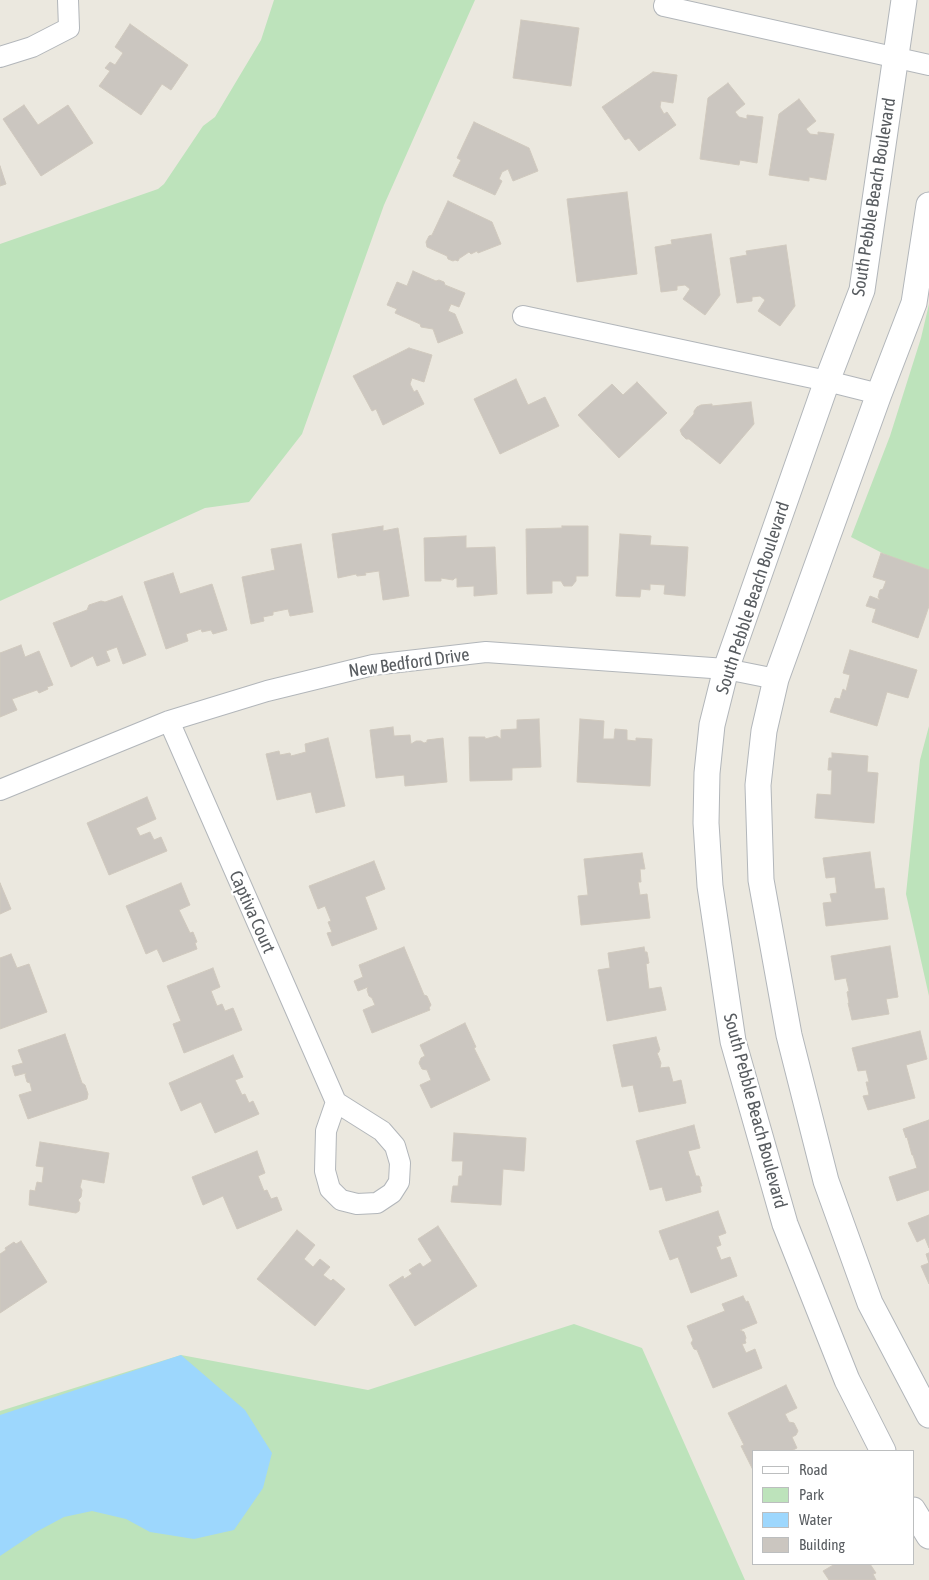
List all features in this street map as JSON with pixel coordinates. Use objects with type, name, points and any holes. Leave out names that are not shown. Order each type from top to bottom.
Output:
[{"type":"street","points":[[0,58],[32,47],[69,28],[68,0]]},
{"type":"street","points":[[666,0],[664,6],[929,65]]},
{"type":"street","name":"South Pebble Beach Boulevard","points":[[882,1450],[847,1380],[785,1224],[733,1041],[710,886],[706,823],[707,772],[712,725],[726,669],[827,381],[862,290],[904,0]]},
{"type":"street","points":[[929,205],[914,304],[879,394],[776,680],[764,731],[758,785],[761,880],[789,1035],[826,1181],[870,1303],[929,1415]]},
{"type":"street","points":[[523,316],[827,381],[879,394]]},
{"type":"street","name":"New Bedford Drive","points":[[0,790],[168,721],[267,691],[373,664],[486,652],[726,669],[776,680]]},
{"type":"street","name":"Captiva Court","points":[[168,721],[336,1102]]},
{"type":"street","points":[[336,1102],[382,1132],[395,1146],[400,1163],[399,1182],[392,1193],[378,1202],[357,1204],[341,1200],[330,1189],[325,1171],[326,1132],[336,1102]]},
{"type":"street","points":[[914,1512],[929,1536]]},
{"type":"green space","points":[[274,0],[475,0],[384,205],[302,434],[249,502],[205,508],[0,601],[0,244],[158,189],[164,184],[203,126],[215,117],[261,40]]},
{"type":"green space","points":[[929,304],[929,577],[851,537],[890,436],[921,338]]},
{"type":"green space","points":[[929,726],[929,996],[906,894],[920,760]]},
{"type":"green space","points":[[574,1324],[642,1348],[745,1580],[0,1580],[0,1411],[181,1355],[368,1390]]},
{"type":"water","points":[[181,1355],[245,1410],[272,1453],[263,1488],[234,1530],[194,1539],[150,1532],[126,1519],[92,1511],[64,1517],[36,1532],[0,1556],[0,1415]]},
{"type":"building","points":[[521,20],[579,28],[571,86],[513,78]]},
{"type":"building","points":[[130,24],[188,65],[171,90],[162,84],[141,115],[99,86],[110,71],[105,68],[110,62],[115,65],[123,53],[115,47]]},
{"type":"building","points":[[653,72],[677,75],[673,103],[661,101],[660,107],[664,114],[667,112],[676,125],[639,151],[629,138],[625,140],[602,107]]},
{"type":"building","points":[[728,83],[745,104],[735,112],[739,117],[747,119],[747,115],[763,117],[757,163],[740,160],[739,165],[700,159],[708,98]]},
{"type":"building","points":[[799,99],[816,121],[806,129],[810,134],[818,135],[818,132],[834,134],[826,180],[809,177],[809,181],[769,175],[779,114]]},
{"type":"building","points":[[24,105],[38,125],[68,105],[93,143],[41,176],[3,119]]},
{"type":"building","points":[[474,122],[529,148],[538,171],[513,181],[508,169],[502,172],[499,179],[502,181],[495,195],[453,176],[461,160],[457,158]]},
{"type":"building","points":[[0,166],[6,184],[0,186]]},
{"type":"building","points":[[627,192],[637,274],[577,282],[567,199]]},
{"type":"building","points":[[448,201],[492,222],[501,244],[478,253],[477,251],[471,254],[469,252],[460,257],[458,261],[448,259],[447,256],[427,247],[426,242],[429,236],[432,235]]},
{"type":"building","points":[[711,234],[720,295],[705,315],[683,299],[690,289],[685,285],[677,286],[677,290],[661,292],[655,247],[672,244],[671,240]]},
{"type":"building","points":[[786,245],[795,306],[780,326],[758,311],[765,300],[760,296],[752,297],[752,301],[737,303],[730,258],[747,255],[746,251]]},
{"type":"building","points":[[413,271],[436,281],[444,282],[445,285],[465,293],[459,307],[451,304],[448,311],[455,314],[463,333],[438,343],[433,329],[421,327],[420,324],[395,313],[397,309],[387,305],[397,282],[407,286]]},
{"type":"building","points":[[409,348],[432,355],[424,382],[412,378],[410,384],[414,392],[417,390],[424,404],[383,425],[376,409],[372,411],[353,376]]},
{"type":"building","points":[[516,379],[528,405],[545,397],[559,426],[500,454],[474,399]]},
{"type":"building","points":[[637,382],[667,413],[619,458],[578,415],[612,384],[623,395]]},
{"type":"building","points":[[751,402],[754,424],[720,464],[682,435],[680,430],[694,414],[697,407],[701,405],[712,404],[712,406]]},
{"type":"building","points":[[383,526],[383,531],[398,528],[409,596],[383,600],[379,571],[365,573],[366,575],[357,576],[356,574],[338,578],[332,534]]},
{"type":"building","points":[[562,526],[588,526],[588,576],[576,576],[576,581],[572,586],[564,586],[561,581],[552,581],[552,593],[527,594],[526,529],[562,528]]},
{"type":"building","points":[[620,534],[651,536],[650,545],[688,547],[685,596],[664,594],[665,585],[650,584],[650,590],[641,589],[640,597],[616,596]]},
{"type":"building","points":[[466,536],[466,548],[495,547],[497,594],[474,596],[474,586],[457,587],[457,578],[453,580],[441,578],[441,581],[425,581],[424,538]]},
{"type":"building","points":[[301,544],[313,612],[290,616],[288,609],[273,612],[273,615],[263,617],[264,621],[251,624],[242,577],[275,570],[271,549]]},
{"type":"building","points":[[881,553],[929,570],[929,606],[918,638],[872,622],[876,609],[866,606],[870,596],[880,600],[878,597],[880,590],[883,589],[886,581],[873,577]]},
{"type":"building","points":[[173,573],[180,594],[212,584],[227,630],[213,634],[211,630],[202,632],[201,629],[186,634],[188,641],[166,649],[144,582]]},
{"type":"building","points":[[122,596],[146,655],[123,664],[117,647],[106,651],[110,661],[97,666],[93,656],[71,667],[53,623],[87,610],[89,605]]},
{"type":"building","points":[[21,645],[25,657],[39,651],[53,685],[39,693],[37,690],[12,699],[17,710],[0,717],[0,653]]},
{"type":"building","points":[[850,650],[917,670],[908,698],[887,692],[877,726],[830,712],[835,698],[840,699],[843,689],[846,691],[850,675],[843,673]]},
{"type":"building","points":[[539,719],[541,767],[512,768],[512,780],[470,781],[469,737],[485,737],[485,739],[497,736],[501,739],[501,730],[517,729],[517,720]]},
{"type":"building","points":[[580,719],[604,721],[603,739],[614,739],[615,729],[627,730],[627,740],[636,741],[636,738],[652,739],[650,786],[577,782]]},
{"type":"building","points":[[393,727],[394,736],[410,735],[411,744],[416,741],[424,743],[427,740],[443,738],[447,782],[405,786],[404,775],[376,778],[370,730]]},
{"type":"building","points":[[328,738],[345,806],[316,813],[311,792],[277,800],[266,754],[279,751],[280,755],[290,753],[291,756],[306,752],[305,744]]},
{"type":"building","points":[[832,753],[868,756],[867,772],[878,773],[874,823],[815,818],[817,794],[831,795],[832,770],[828,770],[829,758],[832,758]]},
{"type":"building","points":[[147,797],[156,819],[136,828],[140,836],[150,832],[154,840],[161,837],[167,851],[109,875],[87,823]]},
{"type":"building","points":[[870,852],[875,889],[884,888],[888,919],[826,926],[823,903],[832,902],[830,894],[837,893],[835,877],[826,878],[823,858]]},
{"type":"building","points":[[642,853],[645,869],[640,869],[641,882],[638,882],[640,895],[647,894],[650,918],[581,925],[578,896],[588,895],[584,859]]},
{"type":"building","points":[[374,861],[385,889],[365,897],[377,929],[332,946],[327,933],[332,932],[328,922],[331,921],[325,906],[318,909],[309,886]]},
{"type":"building","points":[[0,883],[11,909],[0,914]]},
{"type":"building","points":[[181,883],[190,905],[179,910],[190,933],[193,932],[197,942],[195,943],[197,949],[163,962],[157,949],[146,954],[126,906]]},
{"type":"building","points":[[890,946],[898,997],[886,999],[889,1014],[852,1020],[848,1003],[847,992],[849,991],[846,978],[835,980],[831,956]]},
{"type":"building","points":[[404,947],[424,995],[427,996],[431,1005],[430,1010],[372,1033],[363,1010],[375,1005],[369,996],[368,987],[358,991],[354,981],[363,977],[359,965]]},
{"type":"building","points":[[644,947],[649,963],[646,964],[649,989],[661,987],[666,1010],[607,1021],[598,970],[610,968],[608,953]]},
{"type":"building","points":[[11,954],[17,968],[29,964],[47,1012],[0,1029],[0,958]]},
{"type":"building","points":[[213,968],[220,987],[211,991],[217,1006],[222,1004],[225,1011],[233,1008],[242,1030],[184,1053],[173,1024],[181,1021],[167,986]]},
{"type":"building","points":[[465,1023],[476,1047],[474,1048],[490,1080],[431,1108],[420,1085],[431,1080],[427,1070],[422,1069],[419,1063],[421,1058],[425,1056],[420,1045]]},
{"type":"building","points":[[920,1031],[927,1059],[906,1065],[915,1098],[868,1110],[863,1096],[869,1095],[866,1082],[869,1082],[866,1070],[858,1071],[852,1048]]},
{"type":"building","points":[[65,1034],[82,1083],[85,1085],[88,1094],[87,1099],[28,1119],[19,1095],[32,1091],[30,1083],[27,1082],[26,1073],[15,1076],[12,1066],[23,1063],[18,1050]]},
{"type":"building","points":[[656,1037],[660,1050],[657,1053],[661,1063],[660,1068],[669,1067],[673,1082],[681,1080],[686,1103],[639,1112],[633,1085],[622,1087],[613,1045]]},
{"type":"building","points":[[233,1055],[243,1077],[235,1080],[242,1095],[245,1094],[249,1103],[253,1101],[259,1114],[215,1133],[201,1102],[181,1111],[169,1083]]},
{"type":"building","points":[[929,1120],[929,1190],[897,1201],[889,1177],[917,1168],[903,1129]]},
{"type":"building","points":[[694,1125],[700,1148],[688,1151],[696,1176],[699,1176],[702,1186],[700,1186],[701,1192],[666,1201],[662,1187],[650,1190],[636,1141]]},
{"type":"building","points":[[454,1133],[526,1138],[524,1171],[503,1169],[501,1205],[451,1202],[453,1186],[458,1186],[459,1176],[462,1176],[463,1161],[452,1161]]},
{"type":"building","points":[[40,1142],[109,1153],[104,1183],[82,1179],[80,1187],[82,1190],[81,1197],[78,1200],[80,1203],[79,1211],[76,1213],[29,1205],[30,1190],[35,1191],[37,1182],[42,1183],[44,1167],[36,1166]]},
{"type":"building","points":[[257,1151],[265,1173],[258,1176],[264,1191],[267,1190],[271,1199],[277,1197],[282,1210],[237,1229],[223,1196],[203,1205],[192,1177]]},
{"type":"building","points":[[718,1211],[726,1233],[718,1236],[721,1245],[716,1247],[721,1260],[730,1257],[737,1276],[691,1293],[678,1257],[670,1260],[659,1231]]},
{"type":"building","points":[[929,1215],[929,1248],[925,1238],[917,1242],[908,1223]]},
{"type":"building","points":[[438,1226],[477,1286],[415,1326],[389,1285],[403,1276],[404,1279],[412,1274],[409,1270],[420,1263],[423,1267],[432,1261],[418,1239]]},
{"type":"building","points":[[297,1230],[315,1245],[304,1259],[313,1267],[320,1259],[330,1267],[323,1275],[331,1281],[333,1279],[345,1289],[315,1326],[257,1279]]},
{"type":"building","points":[[21,1241],[47,1282],[0,1313],[0,1254],[14,1242],[16,1244]]},
{"type":"building","points":[[929,1263],[929,1284],[921,1266]]},
{"type":"building","points":[[743,1296],[746,1302],[748,1301],[757,1323],[740,1330],[744,1332],[746,1338],[746,1343],[742,1344],[746,1353],[755,1349],[762,1368],[713,1388],[697,1350],[694,1349],[691,1343],[693,1340],[687,1326],[725,1311],[722,1304]]},
{"type":"building","points":[[786,1385],[797,1408],[785,1414],[789,1422],[794,1423],[798,1431],[792,1437],[797,1448],[793,1450],[752,1450],[752,1468],[741,1446],[744,1445],[728,1413]]},
{"type":"building","points":[[833,1565],[871,1565],[876,1573],[873,1574],[876,1580],[829,1580],[823,1571]]}]
